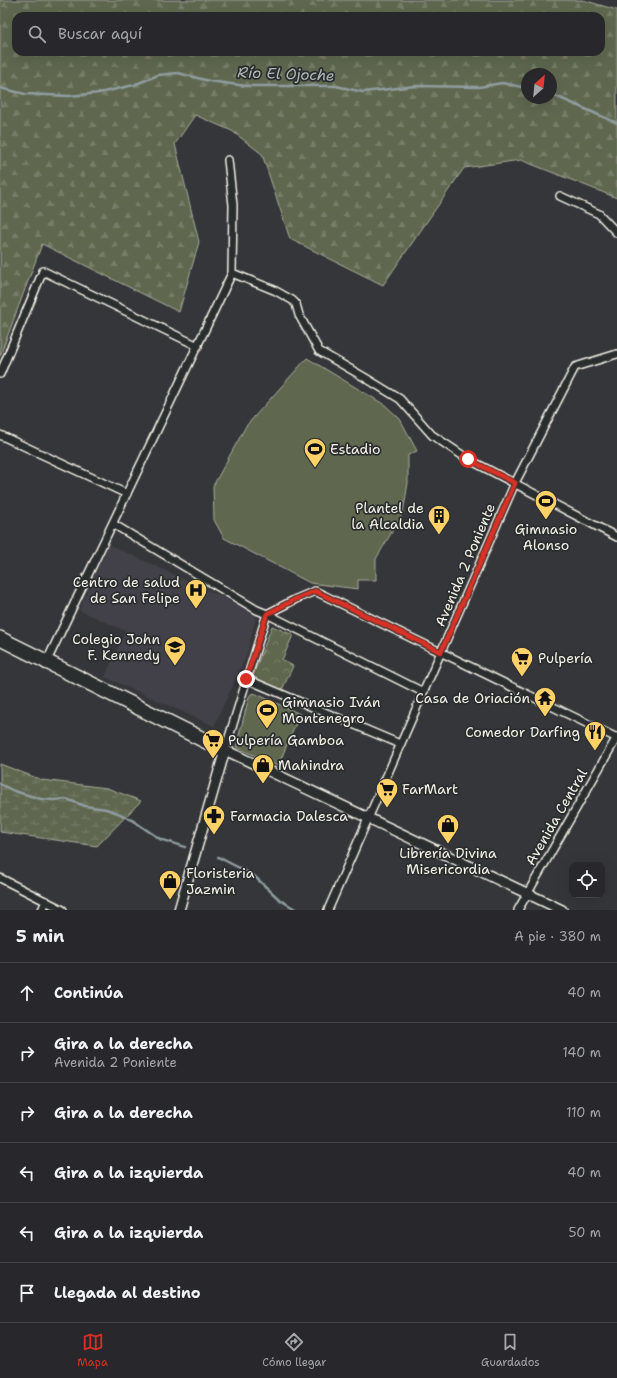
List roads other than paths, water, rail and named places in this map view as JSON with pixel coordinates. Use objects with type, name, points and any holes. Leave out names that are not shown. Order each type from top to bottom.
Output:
[{"type":"street","points":[[47,662],[232,273],[234,205],[228,160]]},
{"type":"street","points":[[560,196],[599,214],[617,233]]},
{"type":"street","points":[[0,374],[43,271],[198,346]]},
{"type":"street","points":[[232,273],[274,290],[292,300],[296,304],[299,315],[319,351],[400,399],[432,435],[468,459],[617,537]]},
{"type":"street","name":"Avenida 2 Poniente","points":[[328,910],[515,483],[574,367],[617,354]]},
{"type":"street","points":[[0,435],[127,494]]},
{"type":"street","points":[[113,524],[257,610],[423,692]]},
{"type":"street","points":[[179,910],[246,679],[267,614],[315,591],[617,737]]},
{"type":"street","points":[[0,635],[47,662]]},
{"type":"street","points":[[0,642],[47,662],[225,750],[562,910]]},
{"type":"street","points":[[246,679],[400,744]]},
{"type":"street","name":"Avenida Central","points":[[518,910],[617,737]]},
{"type":"street","points":[[0,878],[63,910]]},
{"type":"street","points":[[42,910],[46,901]]},
{"type":"waterway","name":"Río El Ojoche","points":[[0,88],[25,94],[69,96],[99,93],[134,85],[158,75],[178,73],[209,81],[246,86],[336,86],[363,92],[415,86],[479,87],[502,83],[521,87]]},
{"type":"waterway","name":"Río El Ojoche","points":[[557,97],[617,123]]},
{"type":"waterway","points":[[0,784],[14,791],[41,799],[66,799],[85,806],[106,809],[118,813],[132,820],[160,839],[185,847]]},
{"type":"waterway","points":[[218,857],[253,875],[280,900],[297,910]]},
{"type":"place","name":"Estadio","points":[[315,468]]},
{"type":"place","name":"Gimnasio Alonso","points":[[546,520]]},
{"type":"place","name":"Plantel de la Alcaldia","points":[[439,536]]},
{"type":"place","name":"Centro de salud de San Felipe","points":[[196,610]]},
{"type":"place","name":"Colegio John F. Kennedy","points":[[175,666]]},
{"type":"place","name":"Pulpería","points":[[522,678]]},
{"type":"place","name":"Casa de Oriación","points":[[545,718]]},
{"type":"place","name":"Gimnasio Iván Montenegro","points":[[267,730]]},
{"type":"place","name":"Comedor Darfing","points":[[595,752]]},
{"type":"place","name":"Pulpería Gamboa","points":[[213,760]]},
{"type":"place","name":"Mahindra","points":[[263,784]]},
{"type":"place","name":"FarMart","points":[[387,808]]},
{"type":"place","name":"Farmacia Dalesca","points":[[214,836]]},
{"type":"place","name":"Librería Divina Misericordia","points":[[448,844]]},
{"type":"place","name":"Floristeria Jazmin","points":[[170,900]]}]
